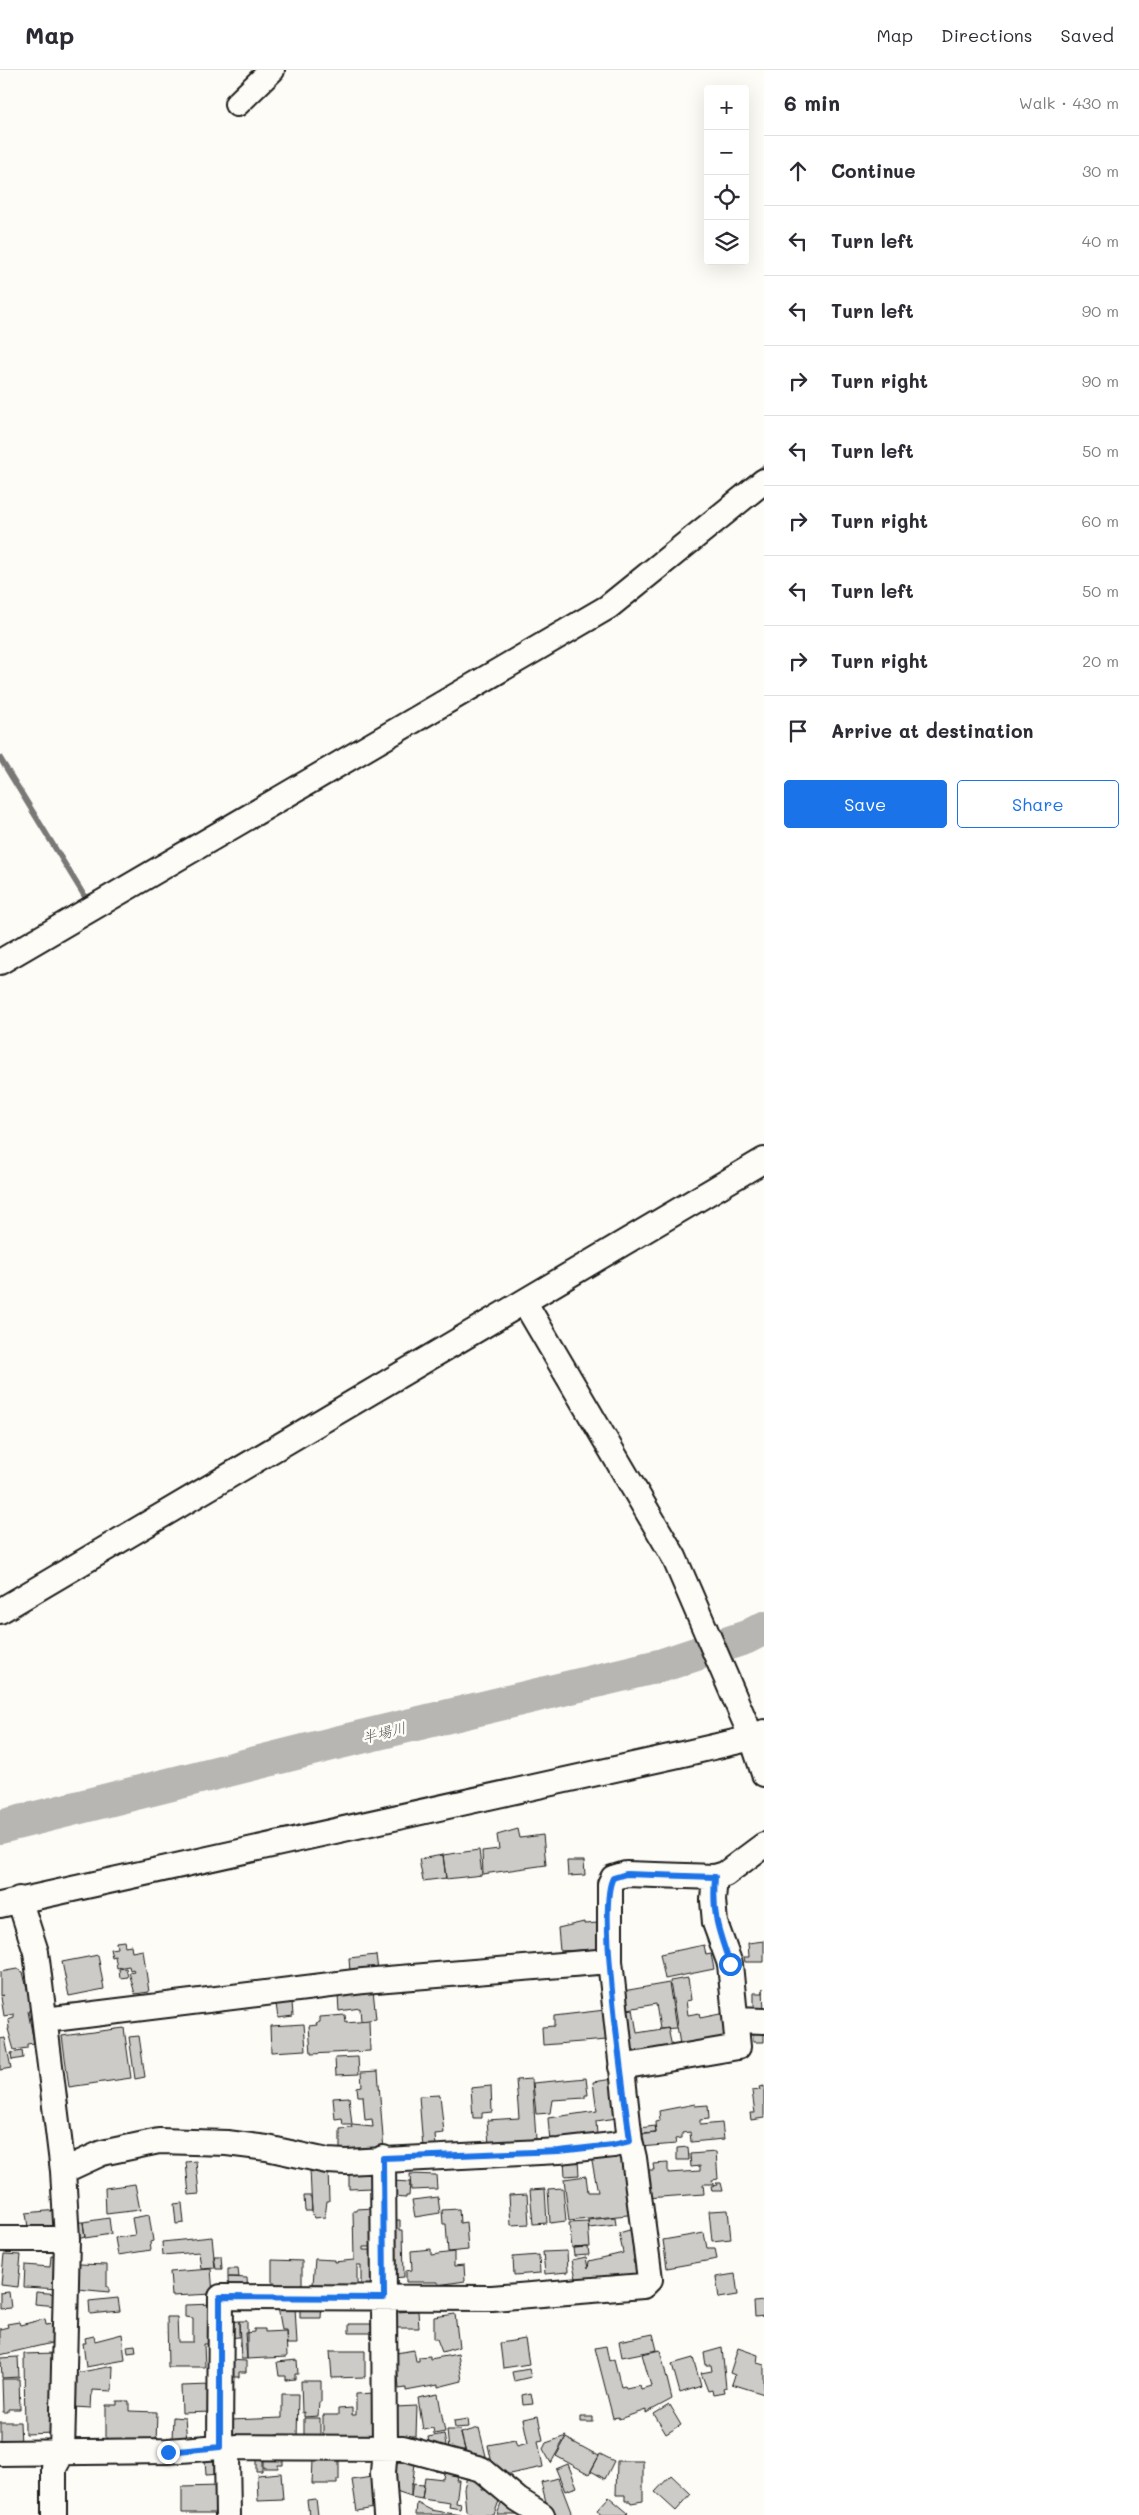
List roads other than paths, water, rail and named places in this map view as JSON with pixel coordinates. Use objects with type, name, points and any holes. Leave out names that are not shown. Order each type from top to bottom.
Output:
[{"type":"street","points":[[236,104],[272,70]]},
{"type":"street","points":[[0,962],[608,606],[764,481]]},
{"type":"street","points":[[0,1611],[525,1303],[764,1160]]},
{"type":"street","points":[[525,1303],[674,1557],[755,1733],[764,1774]]},
{"type":"street","points":[[54,2515],[54,2468],[62,2453],[67,2239],[64,2170],[36,1952],[10,1902],[755,1733]]},
{"type":"street","points":[[228,2515],[227,2455],[220,2447],[220,2297],[492,2298],[643,2286],[650,2279],[634,2158],[630,2141],[610,1961],[608,1892],[613,1878],[626,1874],[715,1877],[725,1874],[764,1845]]},
{"type":"street","points":[[622,2067],[738,2047],[730,1964],[715,1924],[713,1900],[715,1877]]},
{"type":"street","points":[[45,2020],[363,1981],[610,1961]]},
{"type":"street","points":[[736,2020],[764,2021]]},
{"type":"street","points":[[64,2170],[102,2153],[159,2141],[227,2143],[267,2148],[327,2161],[346,2162],[383,2158],[559,2151],[613,2145],[630,2141]]},
{"type":"street","points":[[383,2158],[385,2447],[383,2473],[386,2515]]},
{"type":"street","points":[[0,2239],[67,2239]]},
{"type":"street","points":[[0,2453],[168,2452],[220,2447],[403,2448],[481,2469],[518,2500],[542,2515]]},
{"type":"waterway","points":[[756,474],[764,467]]},
{"type":"waterway","points":[[0,758],[85,897],[94,896]]},
{"type":"waterway","name":"半場川","points":[[0,1827],[336,1743],[663,1665],[747,1637],[764,1628]]}]
